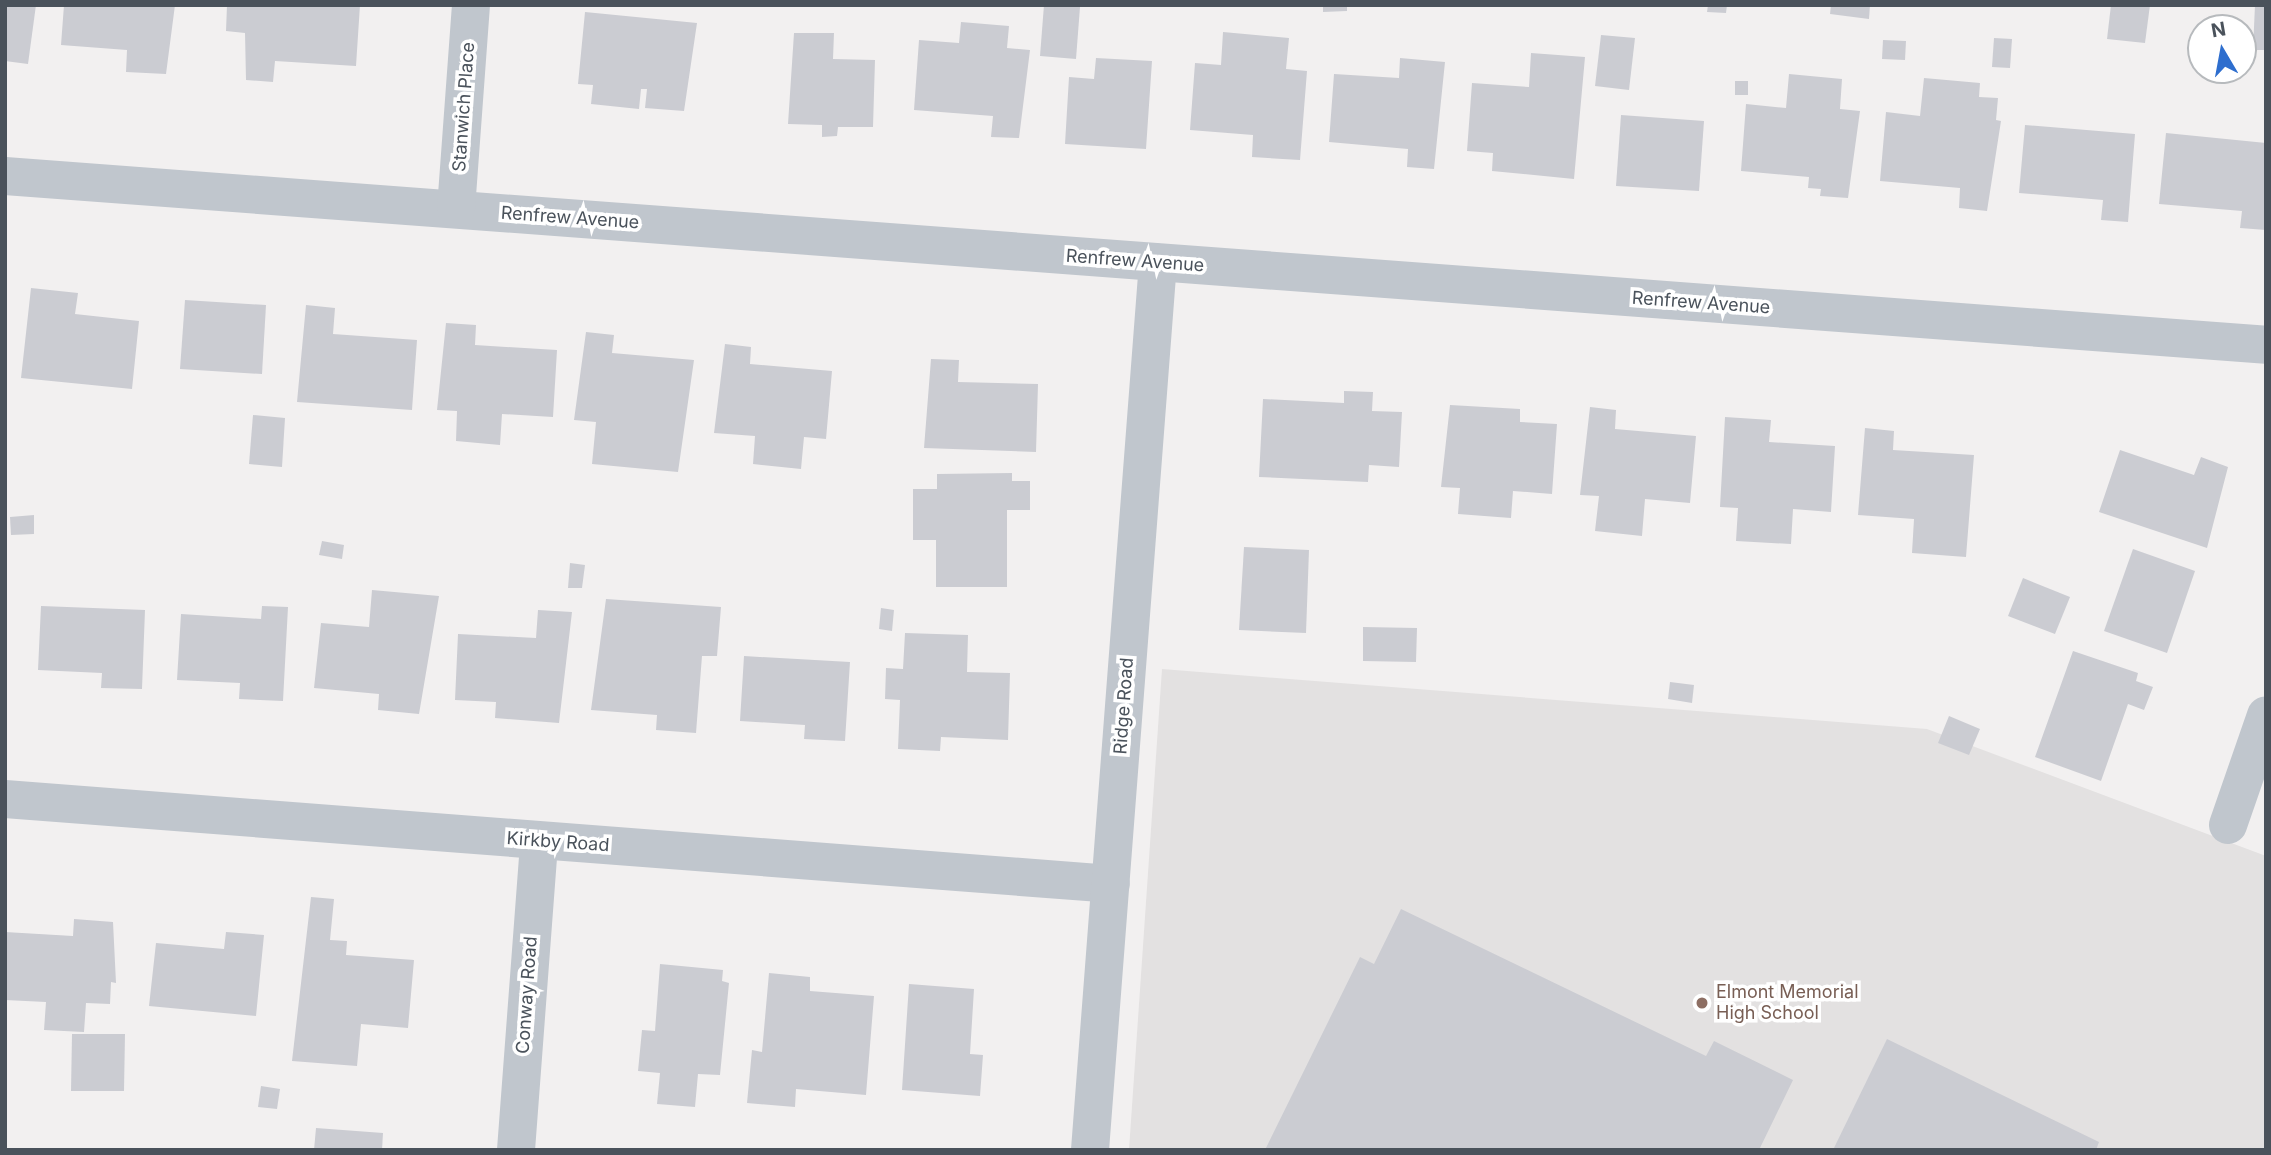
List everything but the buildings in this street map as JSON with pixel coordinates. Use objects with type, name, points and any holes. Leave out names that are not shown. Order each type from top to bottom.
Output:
[{"type":"street","name":"Stanwich Place","points":[[456,209],[471,5]]},
{"type":"street","name":"Renfrew Avenue","points":[[5,176],[2266,345]]},
{"type":"street","name":"Ridge Road","points":[[1090,1150],[1158,263]]},
{"type":"street","points":[[2228,825],[2266,715]]},
{"type":"street","name":"Kirkby Road","points":[[5,799],[1111,884]]},
{"type":"street","name":"Conway Road","points":[[516,1150],[539,841]]},
{"type":"shaded area","name":"Elmont Memorial High School","points":[[1162,669],[1927,729],[2266,856],[2266,1150],[1129,1150]]},
{"type":"place","name":"Elmont Memorial High School","points":[[1702,1003]]}]
